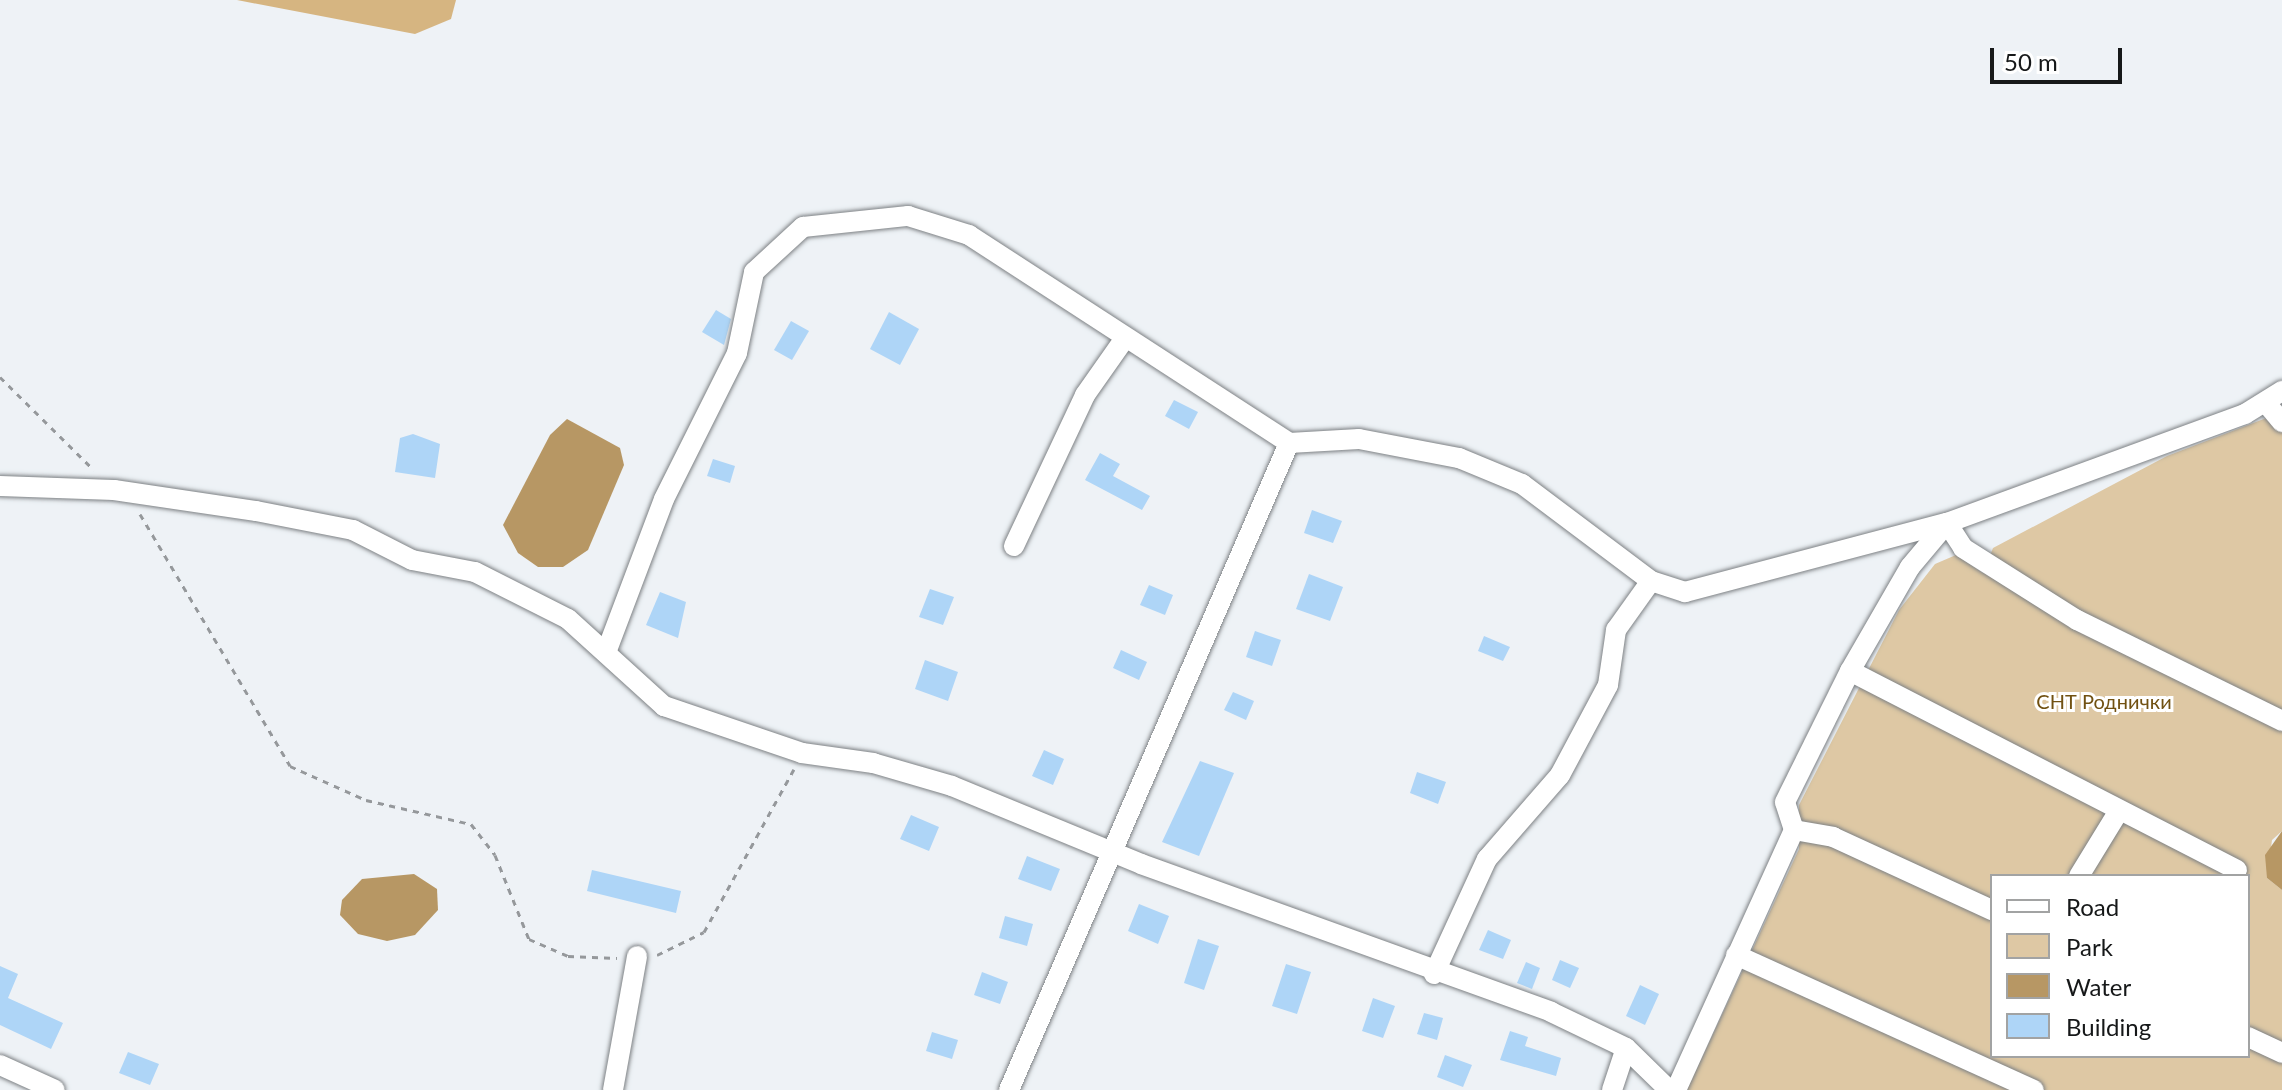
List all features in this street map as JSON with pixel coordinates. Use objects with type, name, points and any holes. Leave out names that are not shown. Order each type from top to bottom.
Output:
[{"type":"street","points":[[607,650],[664,499],[737,353],[754,272],[803,227],[869,216],[944,224],[1125,338],[1229,398],[1289,443],[1359,439],[1459,458],[1522,484],[1651,581],[1685,592],[1947,523],[2277,401],[2282,422]]},
{"type":"street","points":[[1014,546],[1085,395],[1125,338]]},
{"type":"street","points":[[1009,1090],[1289,443]]},
{"type":"street","points":[[0,486],[114,490],[353,530],[412,560],[500,581],[607,650],[664,706],[802,753],[903,771],[1434,974],[1551,1012],[1626,1048],[1669,1090]]},
{"type":"street","points":[[1676,1090],[1794,830],[1785,802],[1850,671],[1910,567],[1947,523]]},
{"type":"street","points":[[1947,523],[1963,548],[2077,620],[2282,721]]},
{"type":"street","points":[[1434,974],[1487,859],[1560,775],[1608,685],[1616,630],[1651,581]]},
{"type":"street","points":[[1850,671],[2117,814],[2237,870]]},
{"type":"street","points":[[2080,874],[2117,814]]},
{"type":"street","points":[[1794,830],[1833,837],[1990,909]]},
{"type":"street","points":[[1736,955],[2034,1090]]},
{"type":"street","points":[[613,1090],[637,956]]},
{"type":"street","points":[[2250,1038],[2282,1053]]},
{"type":"street","points":[[1612,1090],[1626,1048]]},
{"type":"street","points":[[0,1065],[55,1090]]},
{"type":"path","points":[[0,377],[152,528],[290,766],[366,800],[471,824],[495,855],[536,945],[568,956],[668,954],[704,932],[802,753]]},
{"type":"green space","name":"СНТ Роднички","points":[[2282,412],[2282,831],[2272,840],[2267,878],[2282,890],[2282,1090],[1687,1090],[1799,849],[1799,805],[1899,610],[1935,564],[1956,555],[1983,573],[1993,548],[2167,456]]},
{"type":"shaded area","points":[[237,0],[456,0],[451,19],[415,34]]},
{"type":"water","points":[[567,419],[620,448],[624,465],[588,550],[563,567],[538,567],[518,553],[503,525],[550,435]]},
{"type":"water","points":[[2282,831],[2282,890],[2267,878],[2265,855]]},
{"type":"water","points":[[414,874],[437,889],[438,910],[415,935],[387,941],[358,934],[340,915],[342,900],[362,879]]},
{"type":"building","points":[[716,310],[731,319],[724,345],[702,332]]},
{"type":"building","points":[[889,312],[919,329],[900,365],[870,349]]},
{"type":"building","points":[[791,321],[809,331],[792,360],[774,350]]},
{"type":"building","points":[[1174,400],[1198,412],[1189,429],[1165,416]]},
{"type":"building","points":[[413,434],[440,444],[435,478],[395,472],[400,438]]},
{"type":"building","points":[[1100,453],[1120,464],[1113,476],[1150,496],[1142,510],[1085,480]]},
{"type":"building","points":[[713,459],[735,466],[730,483],[707,476]]},
{"type":"building","points":[[1312,510],[1342,521],[1333,543],[1304,533]]},
{"type":"building","points":[[1309,574],[1343,587],[1330,621],[1296,609]]},
{"type":"building","points":[[1149,585],[1173,595],[1165,615],[1140,605]]},
{"type":"building","points":[[930,589],[954,597],[943,625],[919,617]]},
{"type":"building","points":[[660,592],[686,602],[678,638],[646,625]]},
{"type":"building","points":[[1255,631],[1281,640],[1272,666],[1246,657]]},
{"type":"building","points":[[1484,636],[1510,647],[1503,661],[1478,651]]},
{"type":"building","points":[[1121,650],[1147,662],[1139,680],[1113,668]]},
{"type":"building","points":[[925,660],[958,672],[948,701],[915,689]]},
{"type":"building","points":[[1233,692],[1254,701],[1246,720],[1224,710]]},
{"type":"building","points":[[1044,750],[1064,759],[1053,785],[1032,776]]},
{"type":"building","points":[[1200,761],[1234,773],[1199,856],[1162,842]]},
{"type":"building","points":[[1417,772],[1446,782],[1438,804],[1410,793]]},
{"type":"building","points":[[911,815],[939,827],[929,851],[900,839]]},
{"type":"building","points":[[1027,856],[1060,869],[1051,891],[1018,879]]},
{"type":"building","points":[[592,870],[681,891],[676,913],[587,891]]},
{"type":"building","points":[[1139,904],[1169,916],[1158,944],[1128,931]]},
{"type":"building","points":[[1005,916],[1033,924],[1027,946],[999,938]]},
{"type":"building","points":[[1488,930],[1511,940],[1503,959],[1479,950]]},
{"type":"building","points":[[1198,939],[1219,946],[1204,990],[1184,983]]},
{"type":"building","points":[[1560,960],[1579,968],[1570,988],[1552,980]]},
{"type":"building","points":[[1526,962],[1540,968],[1532,989],[1517,983]]},
{"type":"building","points":[[1286,964],[1311,972],[1297,1014],[1272,1006]]},
{"type":"building","points":[[0,966],[18,974],[8,998],[63,1023],[51,1049],[0,1025]]},
{"type":"building","points":[[982,972],[1008,982],[1000,1004],[974,995]]},
{"type":"building","points":[[1640,985],[1659,994],[1645,1025],[1626,1016]]},
{"type":"building","points":[[1373,998],[1395,1006],[1383,1038],[1362,1031]]},
{"type":"building","points":[[1424,1013],[1443,1018],[1437,1040],[1417,1034]]},
{"type":"building","points":[[1510,1031],[1528,1037],[1525,1046],[1561,1058],[1556,1076],[1500,1060]]},
{"type":"building","points":[[932,1032],[958,1040],[952,1059],[926,1051]]},
{"type":"building","points":[[128,1052],[159,1064],[150,1085],[119,1073]]},
{"type":"building","points":[[1445,1055],[1472,1065],[1463,1087],[1437,1077]]}]
